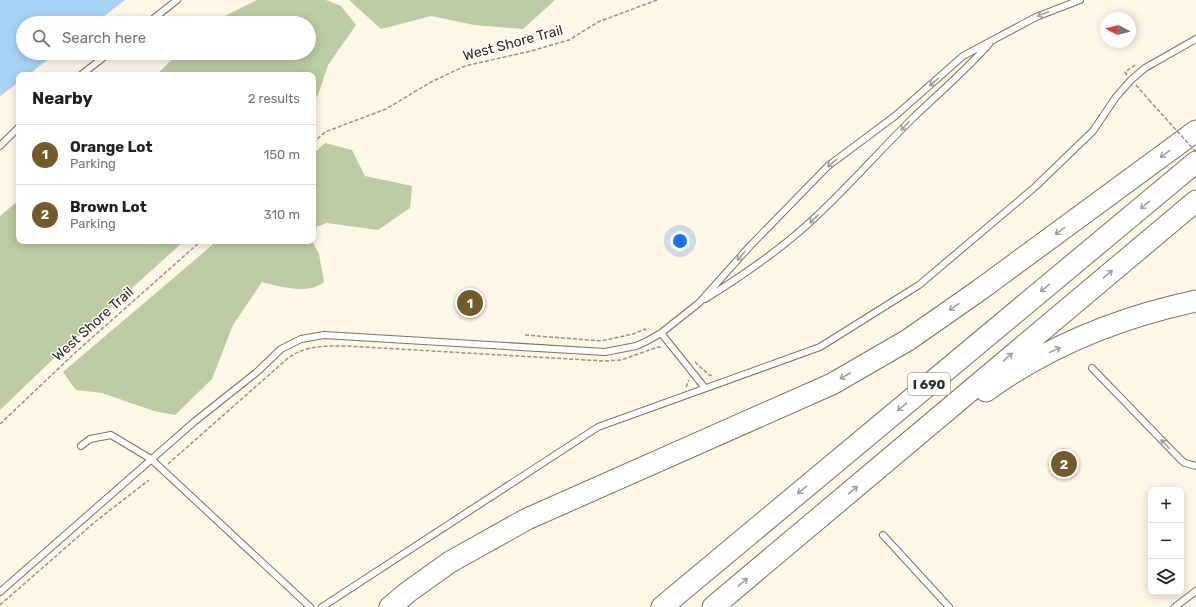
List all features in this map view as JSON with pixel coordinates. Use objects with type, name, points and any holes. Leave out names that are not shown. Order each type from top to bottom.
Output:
[{"type":"highway","points":[[390,607],[450,562],[527,519],[832,384],[908,340],[1196,131]]},
{"type":"highway","name":"I 690","points":[[662,607],[1196,162]]},
{"type":"highway","name":"I 690","points":[[713,607],[1196,201]]},
{"type":"highway","points":[[926,429],[952,414],[996,383],[1044,355],[1097,330],[1146,313],[1189,304]]},
{"type":"lane","points":[[157,16],[177,0]]},
{"type":"lane","points":[[699,303],[750,246],[828,166],[895,116],[963,56],[1036,17],[1080,0]]},
{"type":"lane","points":[[322,607],[598,427],[820,347],[919,285],[1035,187],[1093,131],[1116,97],[1131,80],[1145,68],[1196,39]]},
{"type":"lane","points":[[0,592],[151,459],[281,349],[301,339],[324,336],[605,352],[636,346],[661,333],[699,303],[758,266],[808,224],[863,172],[912,119],[966,69],[993,40]]},
{"type":"lane","points":[[85,72],[100,60]]},
{"type":"lane","points":[[0,146],[16,130]]},
{"type":"lane","points":[[661,333],[705,388]]},
{"type":"lane","points":[[1092,368],[1179,458],[1185,463],[1196,466]]},
{"type":"lane","points":[[81,446],[90,440],[111,435],[151,459],[310,607]]},
{"type":"lane","points":[[883,534],[949,607]]},
{"type":"lane","points":[[1175,607],[1196,591]]},
{"type":"path","name":"West Shore Trail","points":[[316,140],[325,132],[386,109],[431,82],[465,66],[531,51],[569,40],[598,22],[657,0]]},
{"type":"path","points":[[1149,100],[1196,152]]},
{"type":"path","name":"West Shore Trail","points":[[0,424],[78,351],[198,244]]},
{"type":"path","points":[[525,335],[601,341],[633,334],[646,329],[658,347]]},
{"type":"path","points":[[168,464],[286,359],[297,351],[309,348],[346,346],[604,361],[621,360],[655,348]]},
{"type":"path","points":[[0,605],[96,521],[149,480]]},
{"type":"green space","points":[[257,0],[326,0],[341,6],[356,25],[328,65],[316,97],[316,72],[159,72],[172,60],[316,60],[316,16],[225,16]]},
{"type":"green space","points":[[349,0],[555,0],[523,29],[474,25],[431,16],[381,29]]},
{"type":"green space","points":[[325,143],[352,150],[365,176],[412,186],[410,208],[378,230],[327,223],[316,227],[316,151]]},
{"type":"green space","points":[[16,203],[16,244],[181,244],[48,364],[0,410],[0,216]]},
{"type":"green space","points":[[213,244],[314,244],[319,254],[324,282],[318,286],[294,289],[262,282],[233,325],[212,379],[175,415],[154,411],[102,393],[76,390],[63,372]]},
{"type":"water","points":[[0,0],[125,0],[104,16],[16,16],[16,60],[47,60],[32,72],[16,72],[16,84],[0,96]]},
{"type":"place","name":"Orange Lot","points":[[470,303]]},
{"type":"place","name":"Brown Lot","points":[[1064,464]]}]
